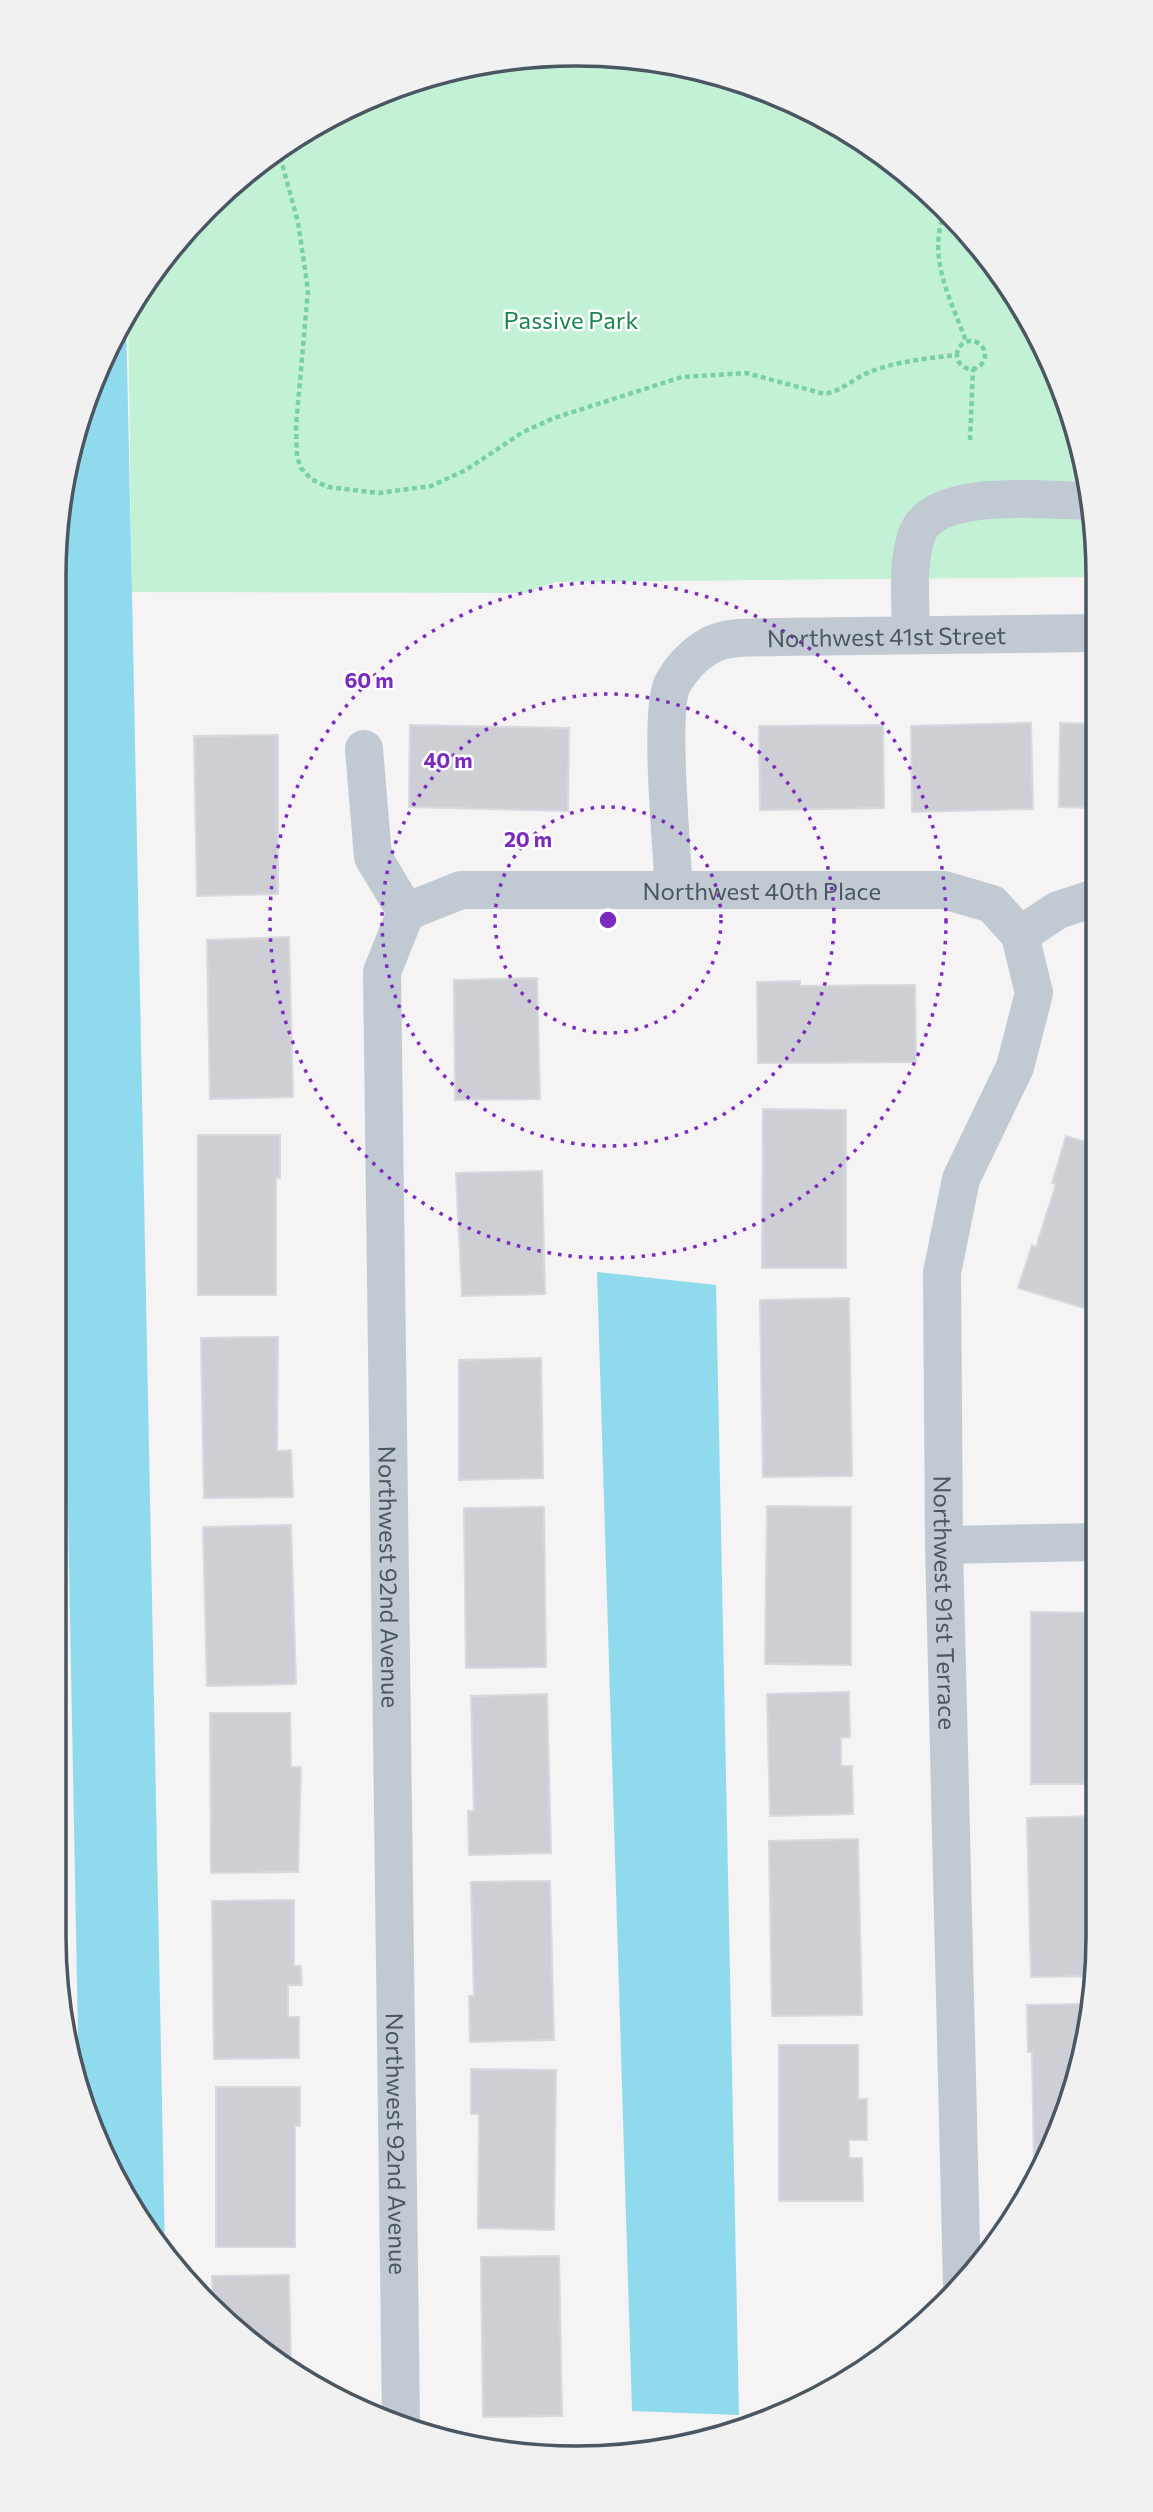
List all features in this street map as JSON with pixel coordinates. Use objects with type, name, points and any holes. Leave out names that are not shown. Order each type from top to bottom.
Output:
[{"type":"street","points":[[911,635],[912,558],[918,532],[929,519],[945,507],[966,502],[1081,501]]},
{"type":"street","name":"Northwest 41st Street","points":[[674,890],[667,718],[671,687],[687,663],[709,645],[739,638],[1086,633]]},
{"type":"street","points":[[364,749],[373,857],[406,912]]},
{"type":"street","name":"Northwest 40th Place","points":[[406,912],[461,890],[944,890],[992,904],[1020,935]]},
{"type":"street","points":[[1020,935],[1058,910],[1086,901]]},
{"type":"street","name":"Northwest 92nd Avenue","points":[[401,2414],[382,972],[406,912]]},
{"type":"street","name":"Northwest 91st Terrace","points":[[962,2270],[944,1545],[942,1273],[961,1179],[1016,1067],[1034,993],[1020,935]]},
{"type":"street","points":[[944,1545],[1086,1542]]},
{"type":"path","points":[[281,161],[298,222],[308,290],[296,426],[297,457],[301,468],[311,479],[328,487],[379,493],[431,486],[466,470],[523,432],[554,418],[682,377],[746,373],[825,394],[837,392],[875,370],[902,362],[956,355]]},
{"type":"path","points":[[943,222],[937,254],[944,286],[966,341]]},
{"type":"path","points":[[966,341],[980,344],[985,352],[984,361],[973,369],[960,364],[956,355],[958,347],[966,341]]},
{"type":"path","points":[[970,440],[973,369]]},
{"type":"green space","name":"Passive Park","points":[[576,66],[676,76],[772,105],[860,152],[913,193],[960,240],[981,266],[1001,293],[1034,351],[1048,381],[1069,445],[1077,477],[1085,543],[1086,577],[556,582],[525,593],[132,592],[128,334],[152,293],[193,240],[240,193],[293,152],[381,105],[477,76]]},
{"type":"water","points":[[126,337],[165,2236],[135,2190],[105,2131],[78,2044],[66,1408],[66,576],[71,510],[84,445],[105,381]]},
{"type":"water","points":[[597,1272],[716,1285],[739,2415],[632,2411]]},
{"type":"building","points":[[1031,723],[1033,809],[912,812],[911,726]]},
{"type":"building","points":[[1060,723],[1086,724],[1086,808],[1059,807]]},
{"type":"building","points":[[410,725],[569,728],[568,811],[409,807]]},
{"type":"building","points":[[883,725],[884,808],[760,810],[759,726]]},
{"type":"building","points":[[278,735],[278,894],[197,896],[194,736]]},
{"type":"building","points":[[289,937],[293,1097],[210,1099],[207,940]]},
{"type":"building","points":[[537,978],[540,1099],[455,1100],[454,980]]},
{"type":"building","points":[[800,981],[800,986],[915,985],[916,1062],[758,1063],[757,982]]},
{"type":"building","points":[[763,1109],[846,1110],[846,1268],[762,1268]]},
{"type":"building","points":[[198,1135],[280,1135],[280,1178],[276,1178],[276,1295],[198,1295]]},
{"type":"building","points":[[1066,1136],[1086,1142],[1086,1309],[1018,1288],[1032,1245],[1036,1247],[1056,1184],[1052,1183]]},
{"type":"building","points":[[542,1171],[545,1294],[462,1296],[456,1173]]},
{"type":"building","points":[[849,1298],[852,1476],[763,1477],[760,1300]]},
{"type":"building","points":[[278,1337],[277,1451],[291,1450],[293,1497],[204,1498],[201,1338]]},
{"type":"building","points":[[541,1358],[543,1478],[459,1480],[459,1360]]},
{"type":"building","points":[[767,1506],[851,1507],[851,1665],[765,1664]]},
{"type":"building","points":[[544,1507],[546,1667],[466,1668],[464,1508]]},
{"type":"building","points":[[291,1525],[296,1684],[207,1686],[203,1527]]},
{"type":"building","points":[[1031,1612],[1086,1613],[1086,1784],[1031,1784]]},
{"type":"building","points":[[849,1692],[850,1737],[841,1738],[841,1766],[852,1766],[853,1814],[770,1816],[767,1694]]},
{"type":"building","points":[[547,1694],[551,1853],[469,1855],[468,1811],[474,1811],[471,1696]]},
{"type":"building","points":[[210,1713],[290,1713],[291,1767],[301,1767],[298,1872],[211,1873]]},
{"type":"building","points":[[1086,1816],[1084,1976],[1031,1977],[1027,1818]]},
{"type":"building","points":[[858,1839],[862,2015],[772,2016],[769,1841]]},
{"type":"building","points":[[550,1881],[554,2040],[470,2042],[469,1996],[474,1996],[471,1882]]},
{"type":"building","points":[[294,1900],[294,1966],[301,1966],[302,1985],[288,1985],[288,2017],[299,2017],[299,2058],[214,2059],[212,1901]]},
{"type":"building","points":[[1082,2004],[1069,2067],[1048,2131],[1034,2161],[1032,2052],[1028,2052],[1027,2005]]},
{"type":"building","points":[[779,2045],[858,2045],[858,2099],[867,2099],[867,2140],[849,2140],[849,2158],[862,2158],[863,2201],[779,2201]]},
{"type":"building","points":[[471,2069],[556,2070],[554,2230],[478,2228],[479,2114],[471,2114]]},
{"type":"building","points":[[216,2087],[300,2087],[300,2126],[295,2126],[295,2247],[216,2247]]},
{"type":"building","points":[[559,2256],[562,2416],[483,2417],[481,2257]]},
{"type":"building","points":[[289,2275],[291,2358],[240,2319],[213,2292],[212,2276]]}]
